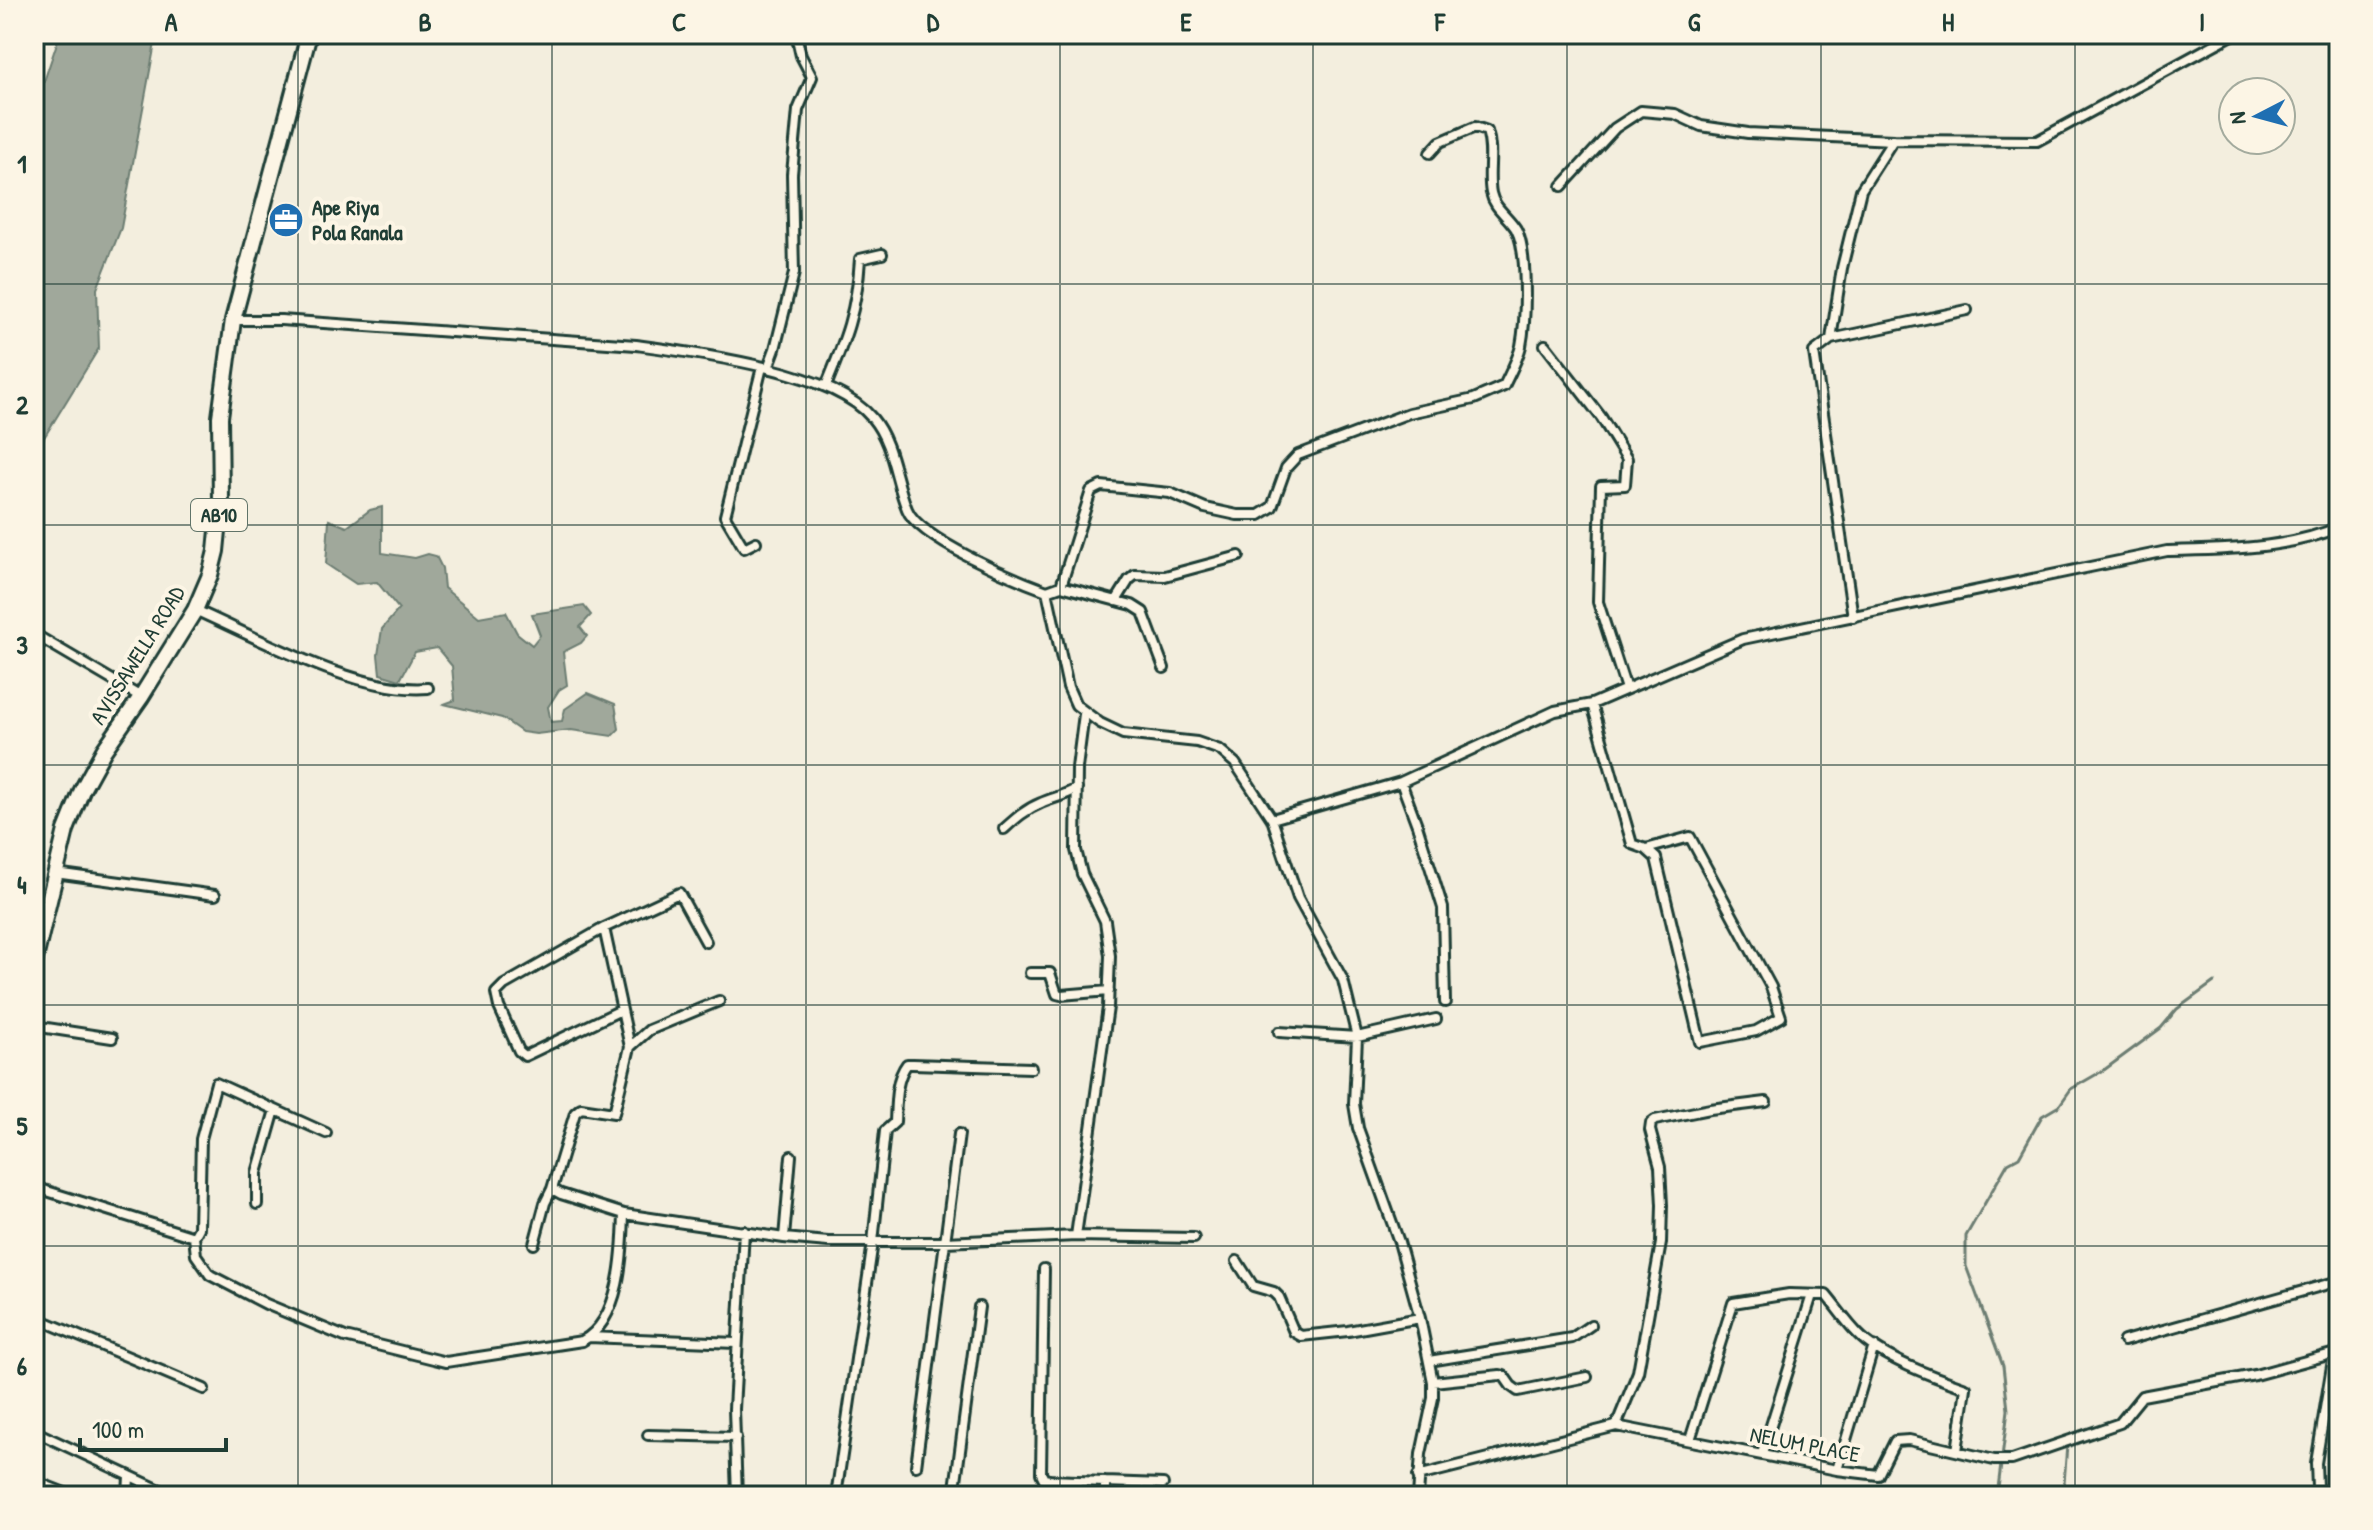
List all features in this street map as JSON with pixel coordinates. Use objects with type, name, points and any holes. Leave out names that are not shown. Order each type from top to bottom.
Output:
[{"type":"main road","name":"AVISSAWELLA ROAD","points":[[34,963],[54,873],[82,790],[104,750],[195,610],[210,575],[216,551],[221,500],[220,417],[233,320],[309,34]]},
{"type":"street","points":[[756,542],[744,548],[725,516],[765,367],[775,349],[794,273],[792,174],[798,110],[812,77],[801,56],[796,34]]},
{"type":"street","points":[[1562,186],[1615,128],[1641,111],[1675,114],[1701,126],[1748,133],[1893,140],[2037,141],[2234,34]]},
{"type":"street","points":[[1061,586],[1091,491],[1101,486],[1170,493],[1205,508],[1237,515],[1259,515],[1272,507],[1286,468],[1298,455],[1409,413],[1474,399],[1504,386],[1521,348],[1525,293],[1521,244],[1516,228],[1499,209],[1491,193],[1492,145],[1487,131],[1475,127],[1440,142],[1430,153]]},
{"type":"street","points":[[1831,339],[1842,268],[1861,190],[1893,140]]},
{"type":"street","points":[[826,386],[849,331],[858,294],[860,259],[882,254]]},
{"type":"street","points":[[1853,617],[1814,352],[1831,339],[1967,310]]},
{"type":"street","points":[[233,320],[281,320],[636,345],[694,352],[765,367],[826,386],[871,416],[883,434],[910,518],[930,534],[1010,577],[1047,591],[1061,586],[1132,605],[1143,612],[1164,668]]},
{"type":"street","points":[[1545,345],[1601,417],[1627,459],[1625,485],[1601,486],[1598,602],[1626,689]]},
{"type":"street","points":[[1272,819],[1401,782],[1555,711],[1592,704],[1743,639],[2167,551],[2310,539],[2339,527]]},
{"type":"street","points":[[1116,601],[1135,575],[1165,576],[1239,556]]},
{"type":"street","points":[[1047,591],[1068,687],[1076,705],[1084,714],[1123,734],[1197,742],[1220,750],[1235,763],[1272,819],[1298,898],[1343,980],[1357,1037],[1354,1104],[1358,1128],[1399,1242],[1420,1318],[1433,1382],[1433,1398],[1418,1476],[1418,1496]]},
{"type":"street","points":[[195,610],[351,678],[409,689],[428,688]]},
{"type":"street","points":[[34,634],[141,697]]},
{"type":"street","points":[[1592,704],[1632,844],[1646,849],[1656,858],[1700,1042],[1756,1031],[1781,1017],[1771,987],[1690,837],[1646,849]]},
{"type":"street","points":[[1076,1236],[1109,991],[1109,942],[1105,921],[1082,874],[1076,850],[1079,741],[1084,714]]},
{"type":"street","points":[[1401,782],[1443,908],[1445,1002]]},
{"type":"street","points":[[1004,829],[1032,808],[1077,788]]},
{"type":"street","points":[[54,873],[215,895]]},
{"type":"street","points":[[621,1010],[525,1056],[519,1051],[496,1000],[496,993],[504,985],[604,928],[679,893],[706,942]]},
{"type":"street","points":[[534,1244],[575,1113],[581,1108],[614,1113],[630,1047],[604,928]]},
{"type":"street","points":[[1030,973],[1050,973],[1057,994],[1061,995],[1109,991]]},
{"type":"street","points":[[630,1047],[649,1030],[719,1001]]},
{"type":"street","points":[[1279,1032],[1357,1037],[1436,1019]]},
{"type":"street","points":[[34,1026],[112,1038]]},
{"type":"street","points":[[836,1496],[873,1242],[885,1131],[895,1122],[899,1078],[907,1064],[1031,1068]]},
{"type":"street","points":[[326,1133],[216,1083],[201,1139],[199,1228],[194,1237],[196,1255],[210,1275],[266,1304],[345,1337],[446,1362],[582,1341],[602,1320],[619,1282],[624,1214]]},
{"type":"street","points":[[1616,1426],[1638,1372],[1661,1243],[1660,1167],[1651,1123],[1710,1109],[1766,1102]]},
{"type":"street","points":[[257,1204],[257,1173],[275,1110]]},
{"type":"street","points":[[916,1466],[959,1134]]},
{"type":"street","points":[[784,1238],[791,1156]]},
{"type":"street","points":[[34,1187],[194,1237]]},
{"type":"street","points":[[552,1189],[624,1214],[784,1238],[945,1242],[1076,1236],[1194,1238]]},
{"type":"street","points":[[737,1496],[736,1343],[744,1231]]},
{"type":"street","points":[[1237,1261],[1253,1286],[1274,1292],[1279,1297],[1294,1332],[1301,1336],[1420,1318]]},
{"type":"street","points":[[1044,1269],[1041,1473],[1044,1479],[1163,1484]]},
{"type":"street","points":[[2124,1341],[2339,1281]]},
{"type":"street","points":[[1690,1440],[1733,1303],[1789,1294],[1826,1295],[1859,1336],[1874,1346],[1927,1375],[1966,1388],[1957,1451]]},
{"type":"street","points":[[1762,1454],[1812,1295]]},
{"type":"street","points":[[954,1496],[979,1307]]},
{"type":"street","points":[[34,1317],[204,1389]]},
{"type":"street","points":[[1429,1361],[1572,1338],[1591,1325]]},
{"type":"street","points":[[589,1337],[736,1343]]},
{"type":"street","points":[[1837,1470],[1874,1346]]},
{"type":"street","points":[[2336,1353],[2316,1463],[2317,1487],[2322,1494],[2339,1494]]},
{"type":"street","name":"NELUM PLACE","points":[[1418,1476],[1616,1426],[1837,1470],[1878,1475],[1895,1441],[1909,1440],[1994,1460],[2012,1460],[2120,1423],[2142,1396],[2255,1375],[2336,1353]]},
{"type":"street","points":[[1433,1382],[1500,1375],[1518,1391],[1587,1377]]},
{"type":"street","points":[[34,1431],[173,1496]]},
{"type":"street","points":[[648,1435],[736,1437]]},
{"type":"street","points":[[128,1496],[129,1476]]},
{"type":"street","points":[[34,1481],[70,1495]]},
{"type":"street","points":[[1105,1482],[1105,1496]]},
{"type":"shaded area","points":[[60,34],[159,34],[121,228],[97,289],[99,348],[34,454],[34,111]]},
{"type":"shaded area","points":[[382,507],[382,553],[415,558],[428,554],[436,556],[442,568],[444,588],[479,617],[506,612],[517,633],[532,645],[540,635],[532,614],[584,606],[591,615],[580,627],[587,636],[581,643],[563,652],[567,685],[559,690],[548,707],[551,722],[562,721],[565,709],[588,693],[615,704],[619,729],[612,736],[571,730],[536,734],[522,732],[502,718],[444,704],[455,700],[452,666],[437,648],[415,652],[400,680],[380,674],[378,655],[382,629],[399,609],[377,582],[356,584],[326,564],[329,520],[347,527],[370,510]]},
{"type":"waterway","points":[[1997,1496],[2008,1410],[2003,1366],[1966,1266],[1966,1236],[2008,1163],[2019,1157],[2042,1116],[2059,1106],[2071,1089],[2104,1070],[2161,1028],[2177,1009],[2214,982]]},
{"type":"waterway","points":[[2063,1496],[2067,1445]]},
{"type":"place","name":"Ape Riya Pola Ranala","points":[[286,220]]}]
